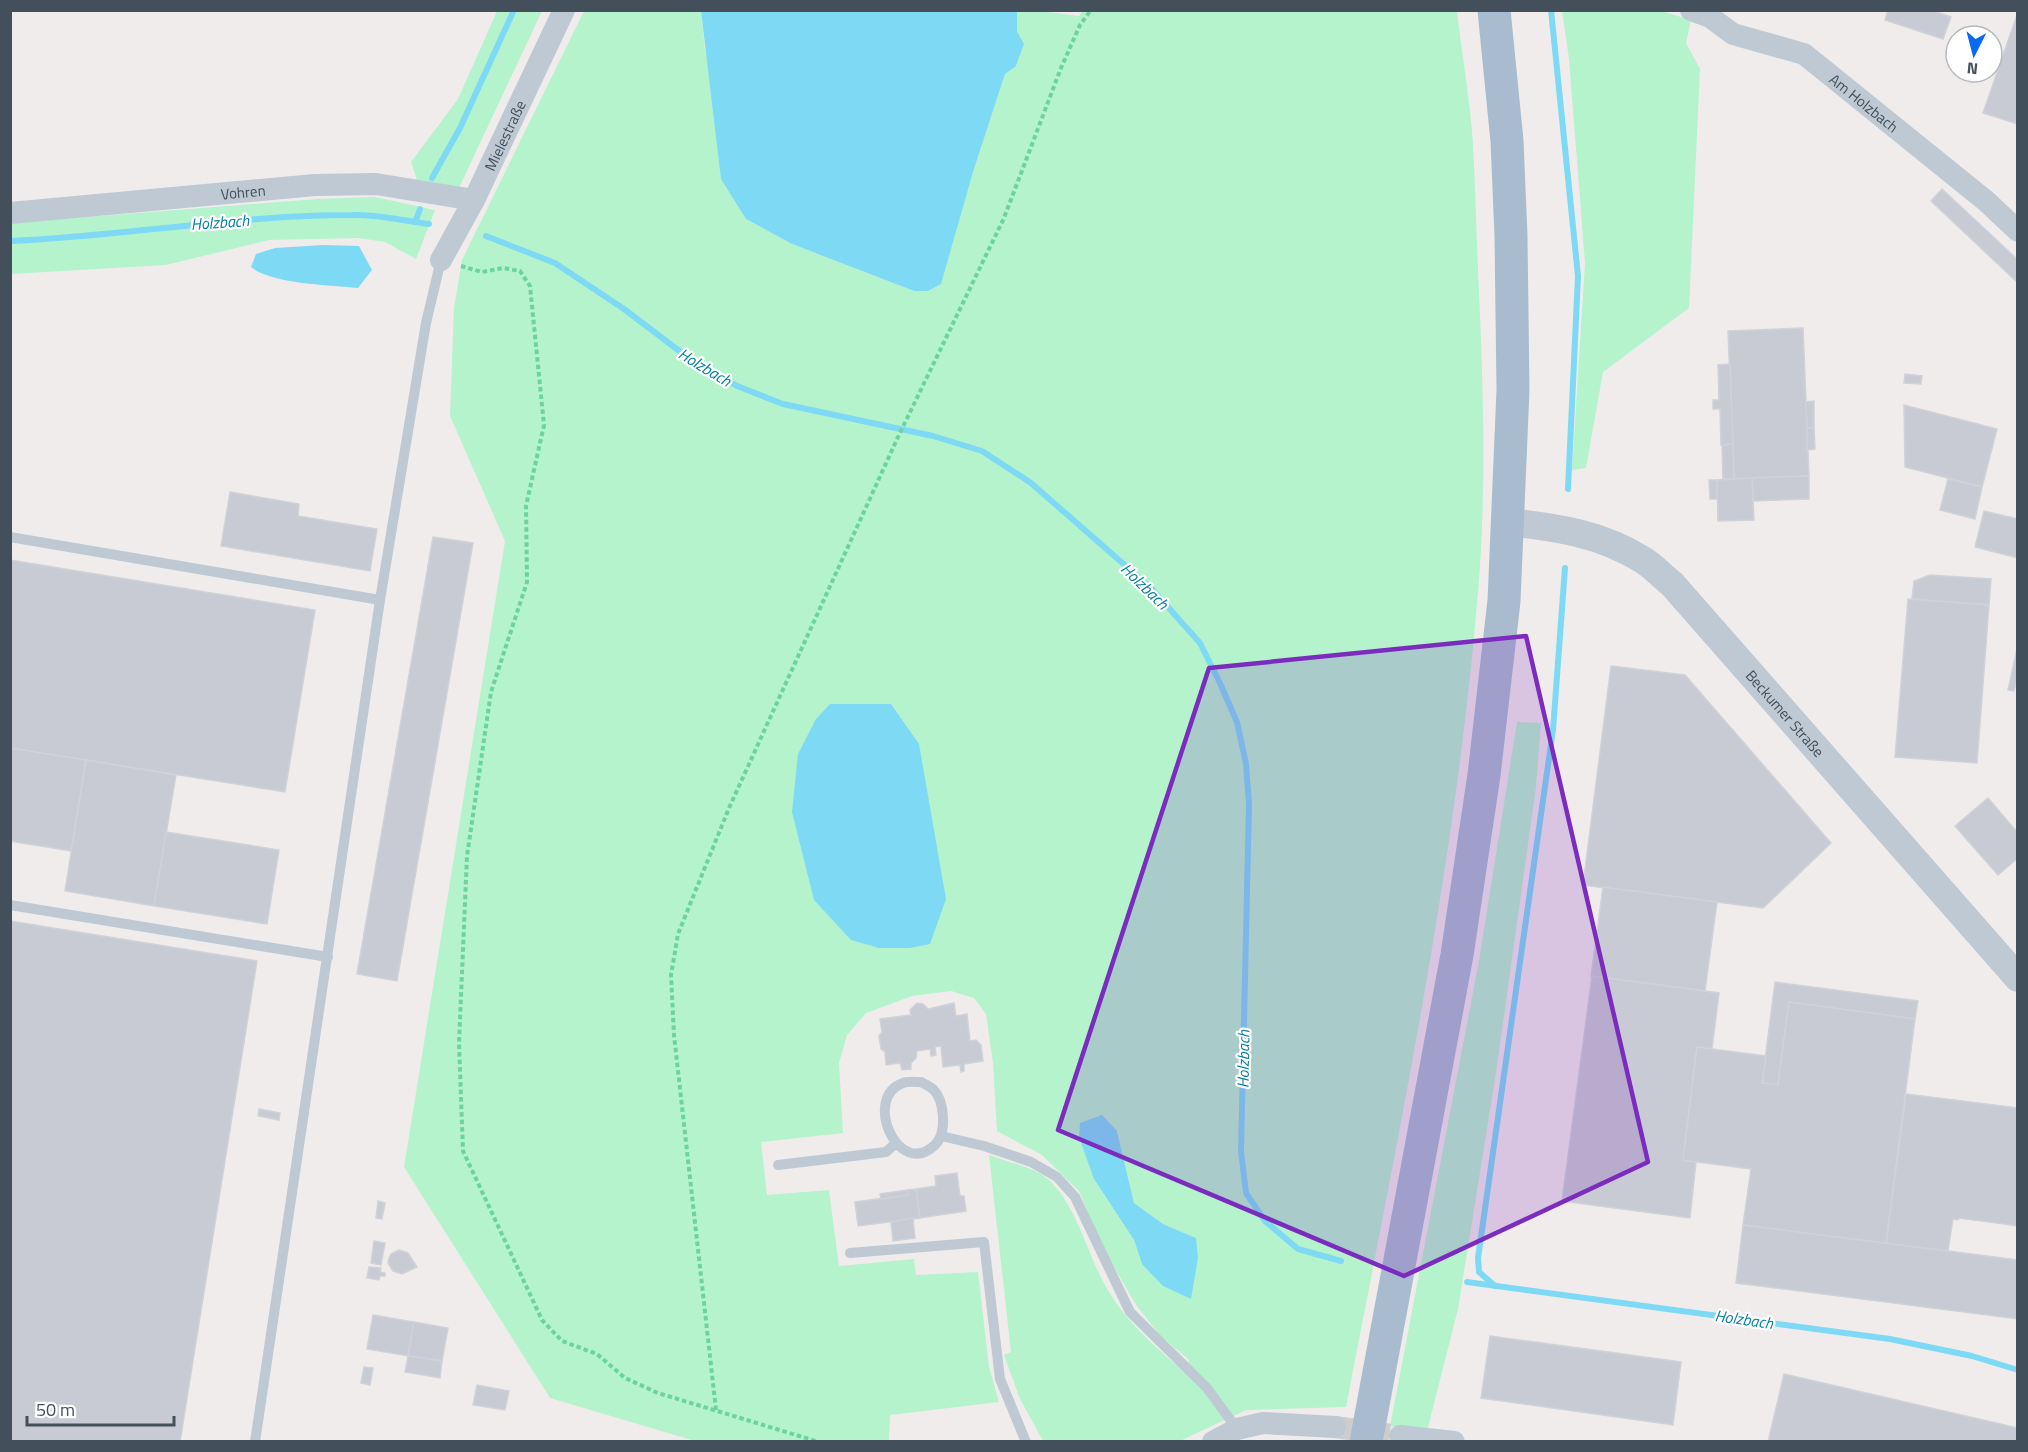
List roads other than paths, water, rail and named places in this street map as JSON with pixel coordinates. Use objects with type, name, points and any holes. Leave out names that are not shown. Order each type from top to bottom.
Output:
[{"type":"main road","points":[[1366,1442],[1457,955],[1484,775],[1504,601],[1513,390],[1507,141],[1494,10]]},
{"type":"street","name":"Mielestraße","points":[[441,260],[474,200],[564,10]]},
{"type":"street","name":"Am Holzbach","points":[[1691,10],[1710,17],[1733,34],[1804,54],[1986,201],[2018,231]]},
{"type":"street","name":"Vohren","points":[[10,213],[315,185],[376,184],[474,200]]},
{"type":"street","name":"Beckumer Straße","points":[[1508,522],[1553,527],[1586,534],[1611,543],[1644,560],[1672,584],[2018,978]]},
{"type":"street","points":[[1213,1442],[1238,1429],[1263,1423],[1335,1427]]},
{"type":"street","points":[[1400,1436],[1454,1442]]},
{"type":"lane","points":[[255,1442],[380,600],[426,322],[441,260]]},
{"type":"lane","points":[[10,537],[380,600]]},
{"type":"lane","points":[[10,905],[328,957]]},
{"type":"lane","points":[[921,1082],[934,1090],[941,1104],[941,1136],[937,1144],[928,1150],[913,1153],[902,1150],[888,1129],[885,1114],[886,1098],[893,1089],[904,1083],[921,1082]]},
{"type":"lane","points":[[941,1136],[984,1146],[1021,1159],[1057,1177],[1075,1197],[1130,1312],[1207,1388],[1238,1429]]},
{"type":"lane","points":[[778,1165],[886,1152],[896,1143]]},
{"type":"lane","points":[[850,1253],[984,1242],[1000,1378],[1026,1442]]},
{"type":"water","points":[[701,11],[1017,11],[1017,31],[1024,44],[1016,66],[1005,74],[973,172],[941,284],[928,291],[914,291],[792,244],[746,219],[721,179]]},
{"type":"water","points":[[323,245],[359,246],[372,270],[358,288],[287,280],[260,273],[251,267],[256,254],[275,248]]},
{"type":"water","points":[[830,704],[891,704],[919,744],[946,899],[930,944],[910,948],[879,948],[851,940],[814,900],[792,812],[798,754],[816,719]]},
{"type":"water","points":[[1102,1115],[1117,1131],[1134,1203],[1163,1224],[1196,1238],[1198,1258],[1191,1299],[1163,1286],[1142,1264],[1134,1240],[1094,1179],[1079,1137],[1080,1123]]},
{"type":"waterway","points":[[432,178],[460,128],[514,10]]},
{"type":"waterway","points":[[1551,10],[1578,276],[1568,489]]},
{"type":"waterway","points":[[415,222],[420,209]]},
{"type":"waterway","name":"Holzbach","points":[[10,241],[309,216],[371,216],[429,224]]},
{"type":"waterway","name":"Holzbach","points":[[486,236],[555,263],[624,309],[690,359],[737,386],[783,404],[933,436],[982,451],[1031,483],[1151,588],[1200,643],[1237,722],[1246,764],[1249,804],[1241,1151],[1246,1193],[1265,1221],[1298,1249],[1341,1261]]},
{"type":"waterway","points":[[1495,1286],[1479,1272],[1478,1258],[1553,730],[1565,568]]},
{"type":"waterway","name":"Holzbach","points":[[1467,1282],[1890,1339],[1972,1356],[2018,1370]]},
{"type":"tunnel","points":[[1335,1427],[1400,1436]]}]
